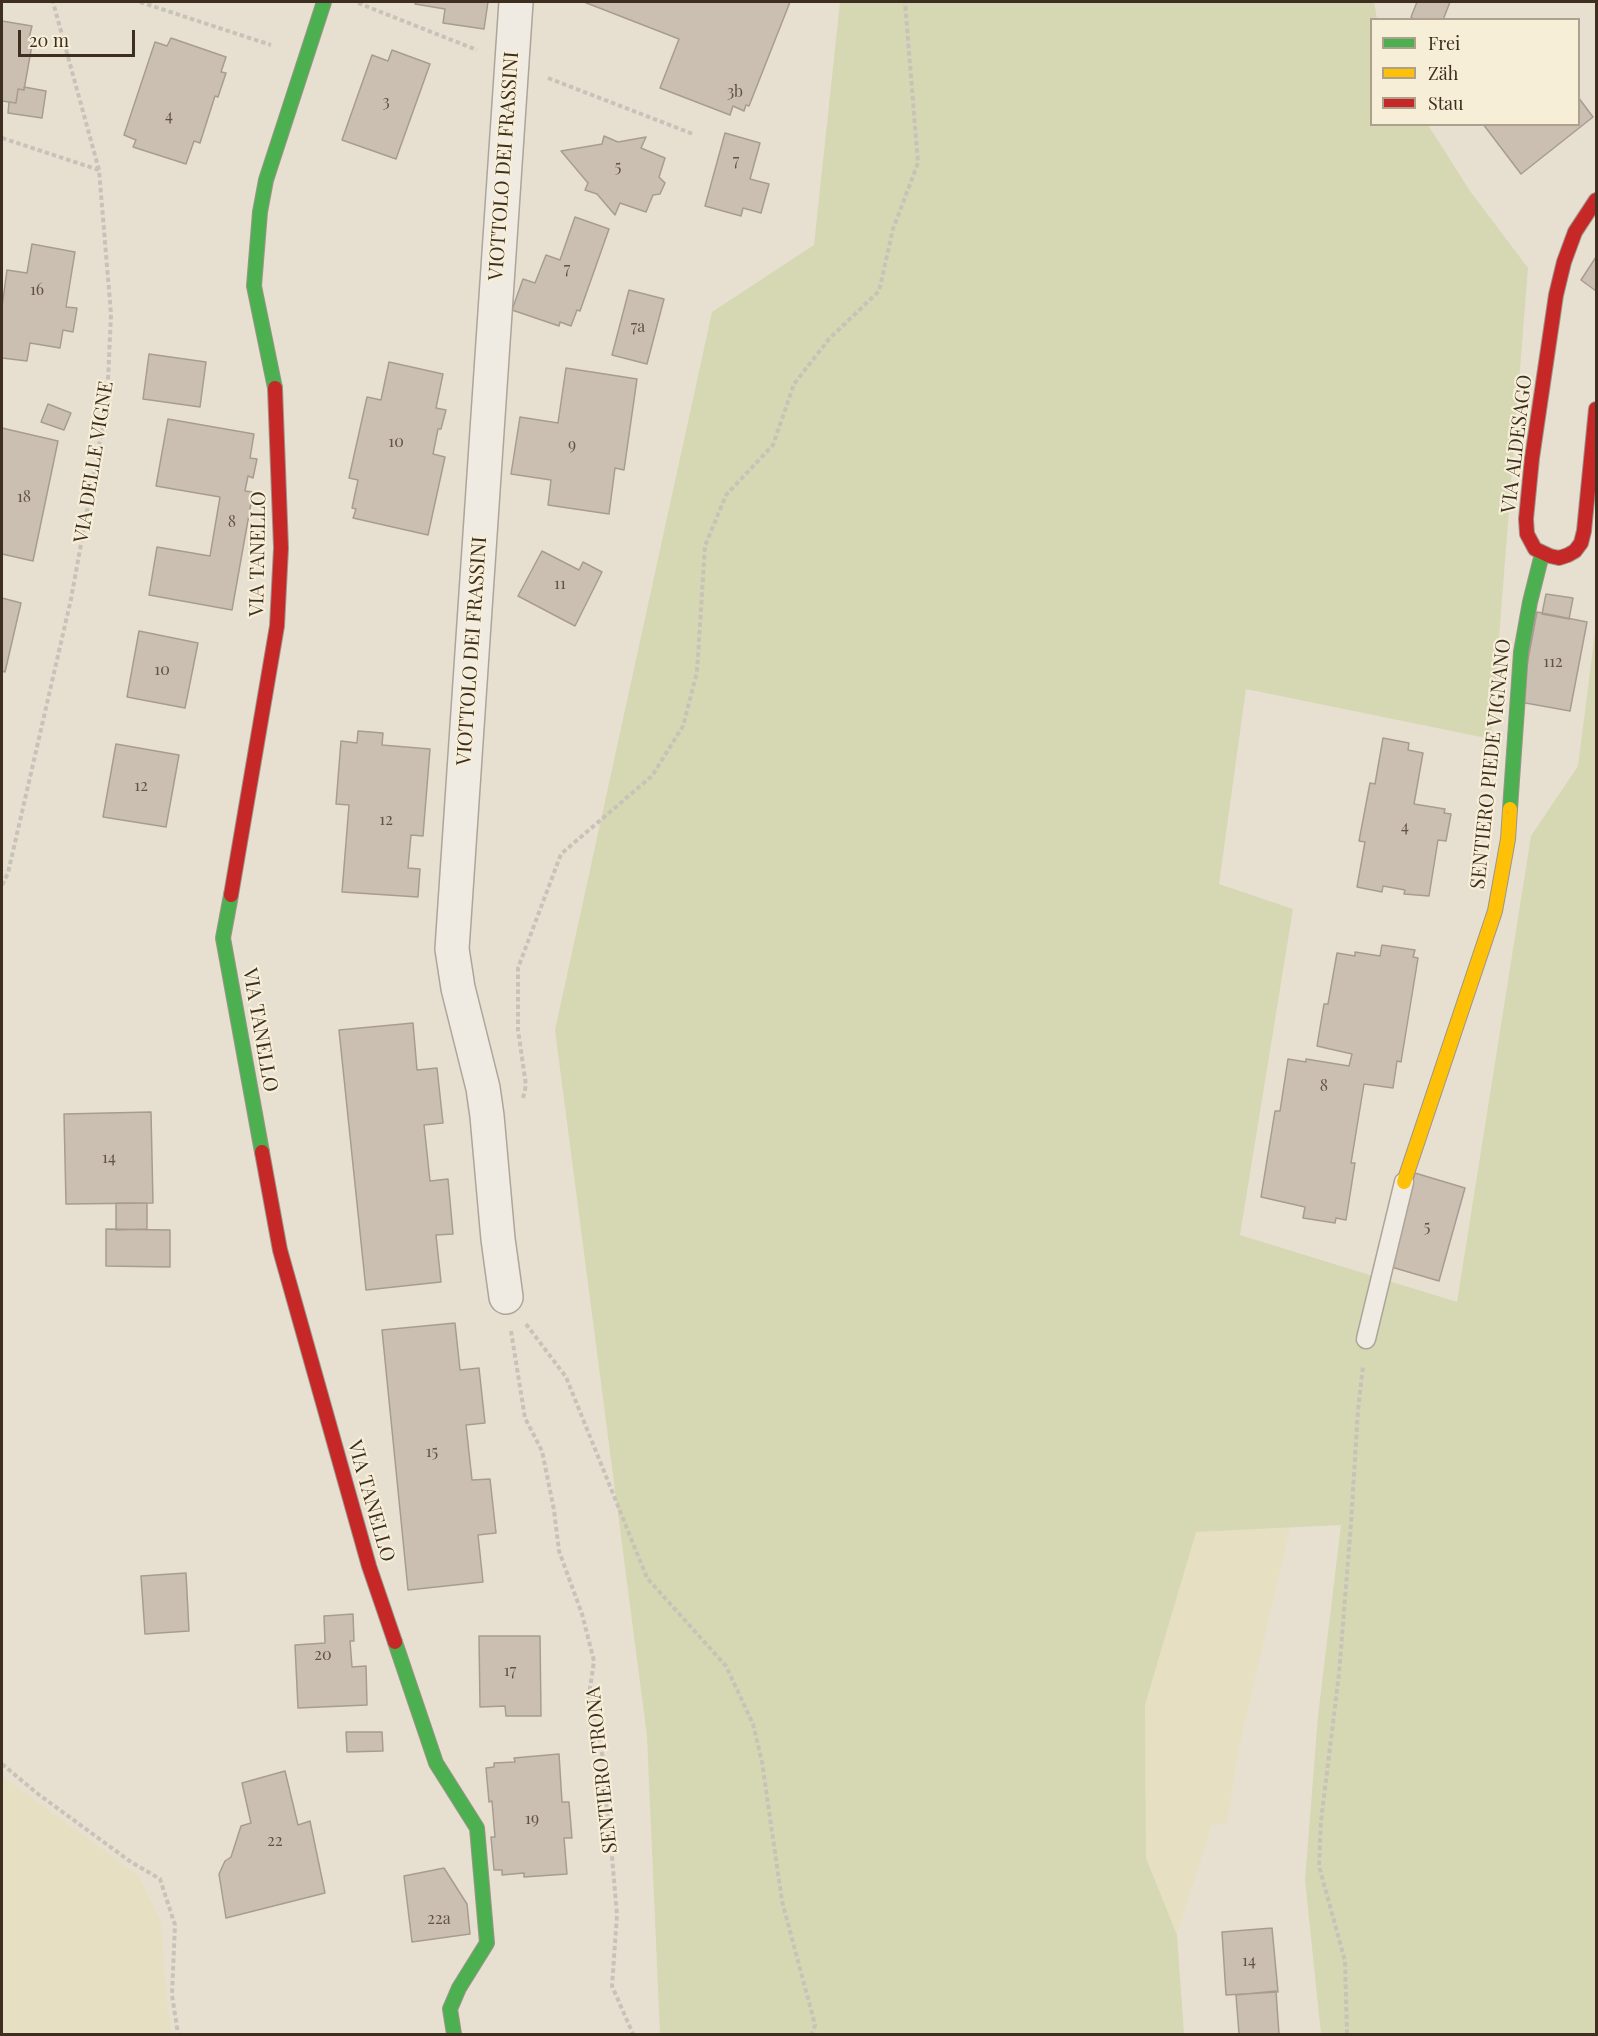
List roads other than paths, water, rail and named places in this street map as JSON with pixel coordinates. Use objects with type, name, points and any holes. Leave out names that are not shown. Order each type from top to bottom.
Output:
[{"type":"street","name":"VIA TANELLO","points":[[324,2],[266,180],[260,212],[254,286],[275,383],[281,548],[277,626],[223,938],[280,1250],[369,1566],[436,1763],[477,1828],[487,1944],[459,1988],[450,2009],[454,2034]]},
{"type":"street","name":"VIOTTOLO DEI FRASSINI","points":[[506,1297],[498,1239],[491,1143],[483,1088],[458,988],[452,949],[516,2]]},
{"type":"street","name":"VIA ALDESAGO","points":[[1542,554],[1530,542],[1526,519],[1532,458],[1556,296],[1564,262],[1575,232],[1596,200]]},
{"type":"street","points":[[1542,554],[1559,558],[1575,552],[1581,543],[1596,409]]},
{"type":"street","name":"SENTIERO PIEDE VIGNANO","points":[[1404,1182],[1495,911],[1508,839],[1521,652],[1542,554]]},
{"type":"lane","points":[[1366,1339],[1404,1182]]}]
